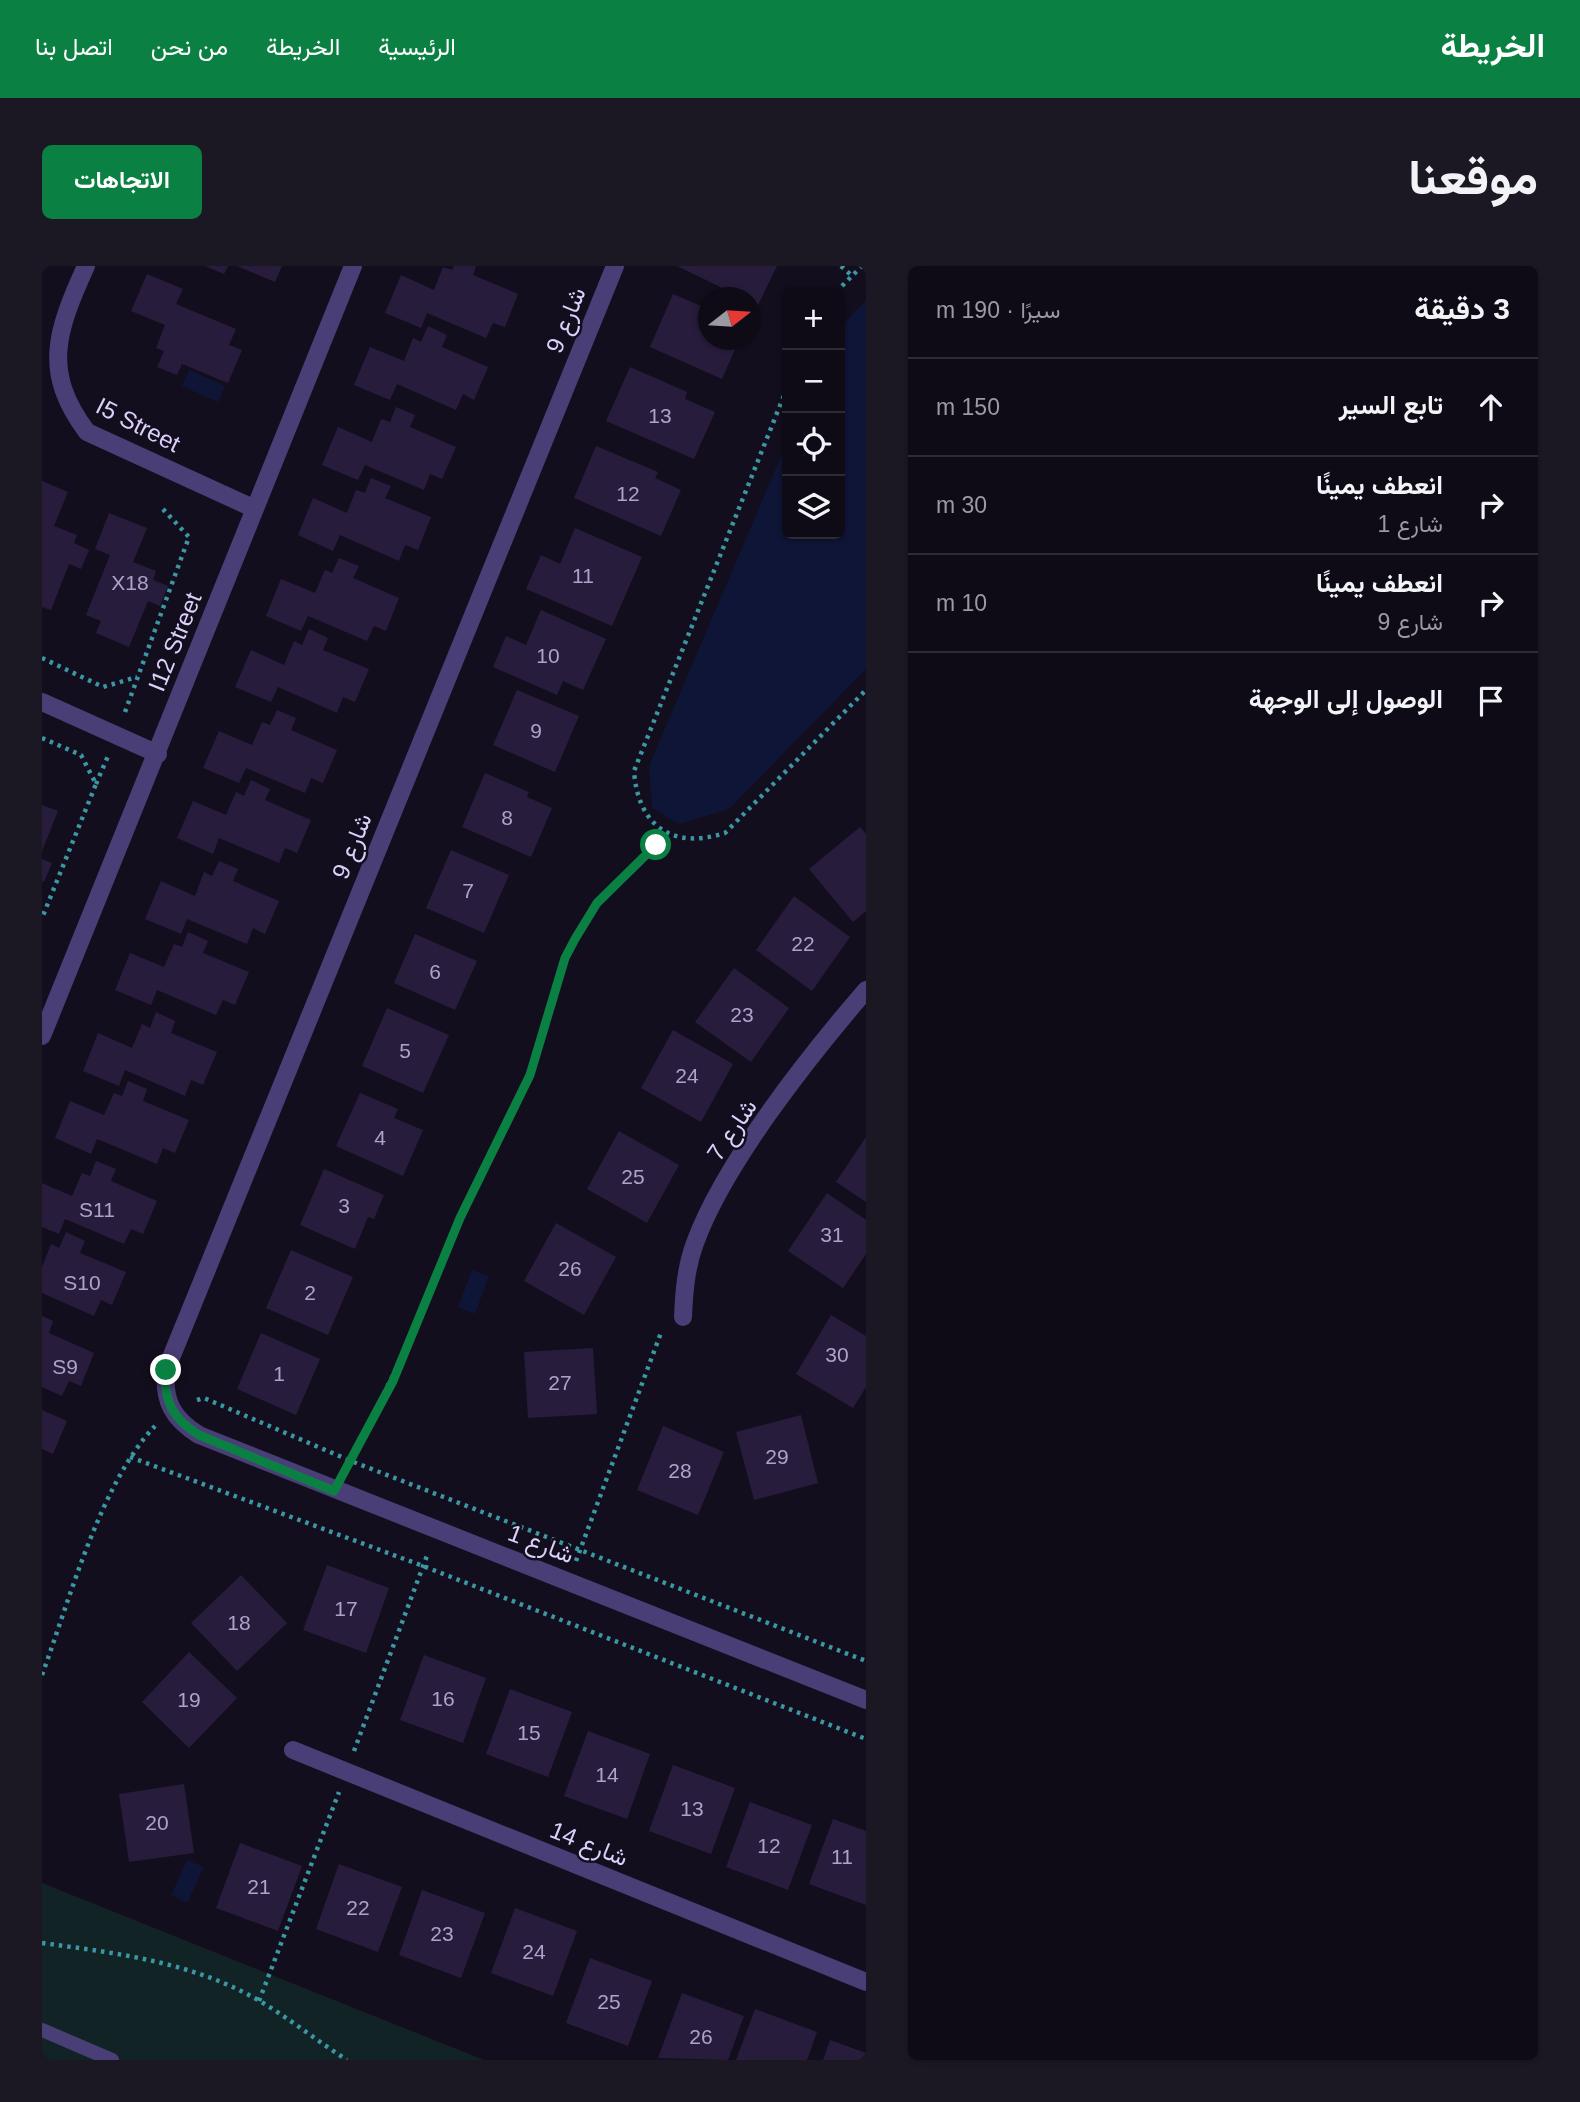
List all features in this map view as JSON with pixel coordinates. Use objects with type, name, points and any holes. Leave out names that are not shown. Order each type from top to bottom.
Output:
[{"type":"street","name":"I5 Street","points":[[86,266],[56,332],[50,360],[54,387],[67,412],[87,432],[254,509]]},
{"type":"street","name":"I12 Street","points":[[42,1036],[50,993],[158,754],[353,266]]},
{"type":"street","name":"شارع 9","points":[[199,1435],[183,1426],[170,1409],[164,1389],[166,1370],[615,266]]},
{"type":"street","points":[[42,702],[158,754]]},
{"type":"street","name":"شارع 7","points":[[674,1320],[694,1246],[707,1213],[800,1073],[866,990]]},
{"type":"street","name":"شارع 1","points":[[199,1435],[334,1491],[866,1700]]},
{"type":"street","name":"شارع 14","points":[[293,1751],[866,1982]]},
{"type":"lane","points":[[42,2030],[113,2060]]},
{"type":"path","points":[[841,266],[851,275]]},
{"type":"path","points":[[840,287],[862,266]]},
{"type":"path","points":[[782,401],[634,771],[635,795],[647,816],[665,832],[684,839],[706,839],[725,833],[866,690]]},
{"type":"path","points":[[42,918],[117,736],[189,537],[161,507]]},
{"type":"path","points":[[42,658],[103,687],[138,677]]},
{"type":"path","points":[[42,738],[81,755],[96,784]]},
{"type":"path","points":[[334,1491],[393,1381],[460,1218],[530,1075],[565,958],[597,903],[665,832]]},
{"type":"path","points":[[568,1581],[674,1320]]},
{"type":"path","points":[[130,1457],[423,1566],[866,1740]]},
{"type":"path","points":[[42,1943],[143,1958],[226,1984],[259,2001],[347,2060]]},
{"type":"shaded area","points":[[42,1883],[484,2060],[42,2060]]},
{"type":"water","points":[[866,300],[866,669],[729,809],[679,824],[652,808],[649,766],[782,454],[782,539],[845,539],[845,323]]},
{"type":"water","points":[[189,370],[225,386],[218,402],[182,386]]},
{"type":"water","points":[[472,1270],[489,1276],[475,1314],[458,1307]]},
{"type":"water","points":[[187,1860],[204,1867],[187,1903],[171,1895]]},
{"type":"building","points":[[205,266],[228,266],[224,274]]},
{"type":"building","points":[[237,266],[282,266],[275,282]]},
{"type":"building","points":[[454,266],[476,266],[473,275],[518,294],[505,327],[493,323],[486,338],[427,313],[421,328],[385,313],[401,275],[434,290],[443,267],[452,270]]},
{"type":"building","points":[[677,266],[777,266],[761,299],[761,287],[720,287]]},
{"type":"building","points":[[147,274],[183,289],[176,304],[236,329],[229,345],[242,350],[228,383],[182,364],[177,375],[157,367],[164,351],[156,348],[165,325],[131,311]]},
{"type":"building","points":[[673,294],[698,305],[698,350],[735,350],[722,379],[650,347]]},
{"type":"building","points":[[428,326],[447,335],[442,347],[488,367],[474,400],[463,394],[456,410],[397,384],[390,400],[354,385],[370,347],[404,361],[413,338],[421,342]]},
{"type":"building","points":[[630,367],[687,392],[685,399],[715,412],[694,459],[606,421]]},
{"type":"building","points":[[396,407],[415,415],[410,427],[456,447],[442,479],[430,474],[424,490],[365,465],[358,480],[322,465],[338,427],[372,442],[381,419],[390,422]]},
{"type":"building","points":[[596,446],[658,472],[655,478],[681,490],[661,536],[574,498]]},
{"type":"building","points":[[371,478],[391,486],[385,498],[431,517],[418,550],[405,545],[399,561],[340,535],[333,551],[298,535],[313,498],[347,513],[356,490],[365,493]]},
{"type":"building","points":[[42,481],[68,492],[54,526],[77,535],[74,543],[89,550],[81,569],[69,564],[51,610],[42,607]]},
{"type":"building","points":[[109,513],[147,528],[133,562],[156,571],[153,580],[168,586],[160,606],[148,601],[129,647],[96,633],[101,621],[86,615],[110,555],[95,549]]},
{"type":"building","points":[[575,528],[642,557],[612,626],[526,589],[541,555],[560,564]]},
{"type":"building","points":[[339,558],[359,566],[353,578],[399,598],[386,631],[374,626],[367,641],[308,616],[301,631],[266,616],[281,579],[315,593],[325,570],[332,573]]},
{"type":"building","points":[[541,610],[606,639],[583,690],[563,681],[557,695],[493,667],[506,636],[526,645]]},
{"type":"building","points":[[309,629],[328,638],[323,650],[369,669],[355,702],[343,697],[337,713],[278,687],[271,702],[235,687],[251,650],[284,665],[294,641],[302,645]]},
{"type":"building","points":[[517,690],[579,716],[555,772],[493,745]]},
{"type":"building","points":[[277,710],[296,718],[291,730],[337,750],[323,783],[311,778],[305,793],[246,768],[239,783],[203,768],[219,731],[252,745],[262,722],[270,725]]},
{"type":"building","points":[[485,773],[529,792],[527,797],[552,808],[531,857],[462,827]]},
{"type":"building","points":[[251,780],[270,789],[265,800],[311,820],[297,853],[285,848],[279,863],[219,838],[213,854],[177,838],[193,801],[226,815],[236,792],[244,796]]},
{"type":"building","points":[[42,805],[58,811],[42,851]]},
{"type":"building","points":[[860,827],[866,834],[866,911],[853,922],[809,869]]},
{"type":"building","points":[[451,850],[509,875],[484,933],[426,908]]},
{"type":"building","points":[[42,859],[52,863],[44,882],[42,881]]},
{"type":"building","points":[[219,861],[238,869],[233,881],[279,901],[265,934],[253,928],[247,944],[187,919],[181,934],[145,919],[161,881],[195,896],[204,872],[212,876]]},
{"type":"building","points":[[794,896],[850,937],[812,991],[756,950]]},
{"type":"building","points":[[188,932],[208,941],[203,953],[249,972],[235,1005],[223,1000],[216,1015],[157,990],[151,1005],[115,990],[130,953],[164,967],[174,944],[182,947]]},
{"type":"building","points":[[415,934],[477,961],[455,1010],[394,983]]},
{"type":"building","points":[[734,968],[789,1008],[751,1062],[695,1022]]},
{"type":"building","points":[[387,1008],[449,1035],[423,1093],[362,1066]]},
{"type":"building","points":[[156,1012],[175,1021],[171,1033],[217,1052],[203,1085],[191,1080],[185,1096],[125,1070],[119,1086],[83,1071],[98,1033],[132,1048],[142,1024],[150,1028]]},
{"type":"building","points":[[673,1030],[733,1064],[701,1122],[641,1088]]},
{"type":"building","points":[[128,1081],[147,1089],[143,1101],[189,1120],[175,1153],[163,1148],[157,1164],[97,1139],[91,1154],[55,1138],[70,1101],[104,1115],[114,1093],[122,1096]]},
{"type":"building","points":[[360,1093],[398,1109],[394,1118],[423,1130],[403,1176],[336,1146]]},
{"type":"building","points":[[619,1131],[679,1165],[647,1223],[587,1189]]},
{"type":"building","points":[[866,1137],[866,1202],[836,1182]]},
{"type":"building","points":[[96,1161],[116,1169],[111,1181],[157,1201],[143,1234],[131,1229],[124,1244],[65,1219],[59,1234],[42,1227],[42,1183],[72,1196],[82,1173],[90,1176]]},
{"type":"building","points":[[324,1169],[384,1195],[374,1219],[368,1217],[355,1249],[300,1225]]},
{"type":"building","points":[[827,1193],[866,1220],[866,1254],[843,1288],[788,1251]]},
{"type":"building","points":[[556,1223],[616,1257],[584,1315],[524,1281]]},
{"type":"building","points":[[66,1232],[85,1241],[80,1253],[126,1272],[112,1305],[101,1300],[94,1316],[42,1293],[42,1267],[51,1244],[59,1248]]},
{"type":"building","points":[[291,1250],[353,1277],[328,1335],[266,1308]]},
{"type":"building","points":[[831,1315],[866,1336],[866,1387],[853,1408],[796,1374]]},
{"type":"building","points":[[42,1316],[53,1321],[49,1333],[94,1353],[81,1386],[69,1381],[62,1396],[42,1387]]},
{"type":"building","points":[[261,1333],[320,1359],[296,1415],[237,1389]]},
{"type":"building","points":[[593,1348],[597,1414],[528,1418],[524,1352]]},
{"type":"building","points":[[42,1410],[67,1421],[53,1454],[42,1449]]},
{"type":"building","points":[[801,1415],[818,1483],[754,1500],[736,1432]]},
{"type":"building","points":[[663,1426],[724,1452],[698,1515],[637,1490]]},
{"type":"building","points":[[327,1565],[389,1588],[366,1653],[303,1630]]},
{"type":"building","points":[[241,1575],[287,1623],[237,1671],[191,1623]]},
{"type":"building","points":[[189,1652],[237,1698],[189,1748],[142,1702]]},
{"type":"building","points":[[424,1655],[486,1678],[463,1743],[400,1720]]},
{"type":"building","points":[[510,1689],[572,1712],[548,1777],[486,1754]]},
{"type":"building","points":[[588,1731],[650,1754],[627,1819],[564,1796]]},
{"type":"building","points":[[673,1765],[735,1788],[711,1854],[649,1831]]},
{"type":"building","points":[[184,1784],[194,1853],[129,1862],[119,1794]]},
{"type":"building","points":[[750,1802],[812,1825],[788,1890],[726,1867]]},
{"type":"building","points":[[833,1819],[866,1831],[866,1905],[809,1884]]},
{"type":"building","points":[[240,1843],[302,1866],[278,1931],[216,1908]]},
{"type":"building","points":[[339,1864],[402,1887],[378,1952],[316,1929]]},
{"type":"building","points":[[422,1890],[485,1913],[461,1978],[399,1955]]},
{"type":"building","points":[[515,1908],[577,1931],[553,1996],[491,1973]]},
{"type":"building","points":[[590,1958],[652,1981],[628,2046],[566,2023]]},
{"type":"building","points":[[682,1993],[744,2016],[728,2060],[658,2058]]},
{"type":"building","points":[[755,2009],[817,2032],[807,2060],[736,2060]]},
{"type":"building","points":[[830,2040],[866,2053],[866,2060],[823,2060]]},
{"type":"route","points":[[166,1370],[164,1389],[170,1409],[183,1426],[334,1491],[393,1381],[481,1171],[530,1075],[540,1049],[565,958],[597,903],[656,845]]}]
